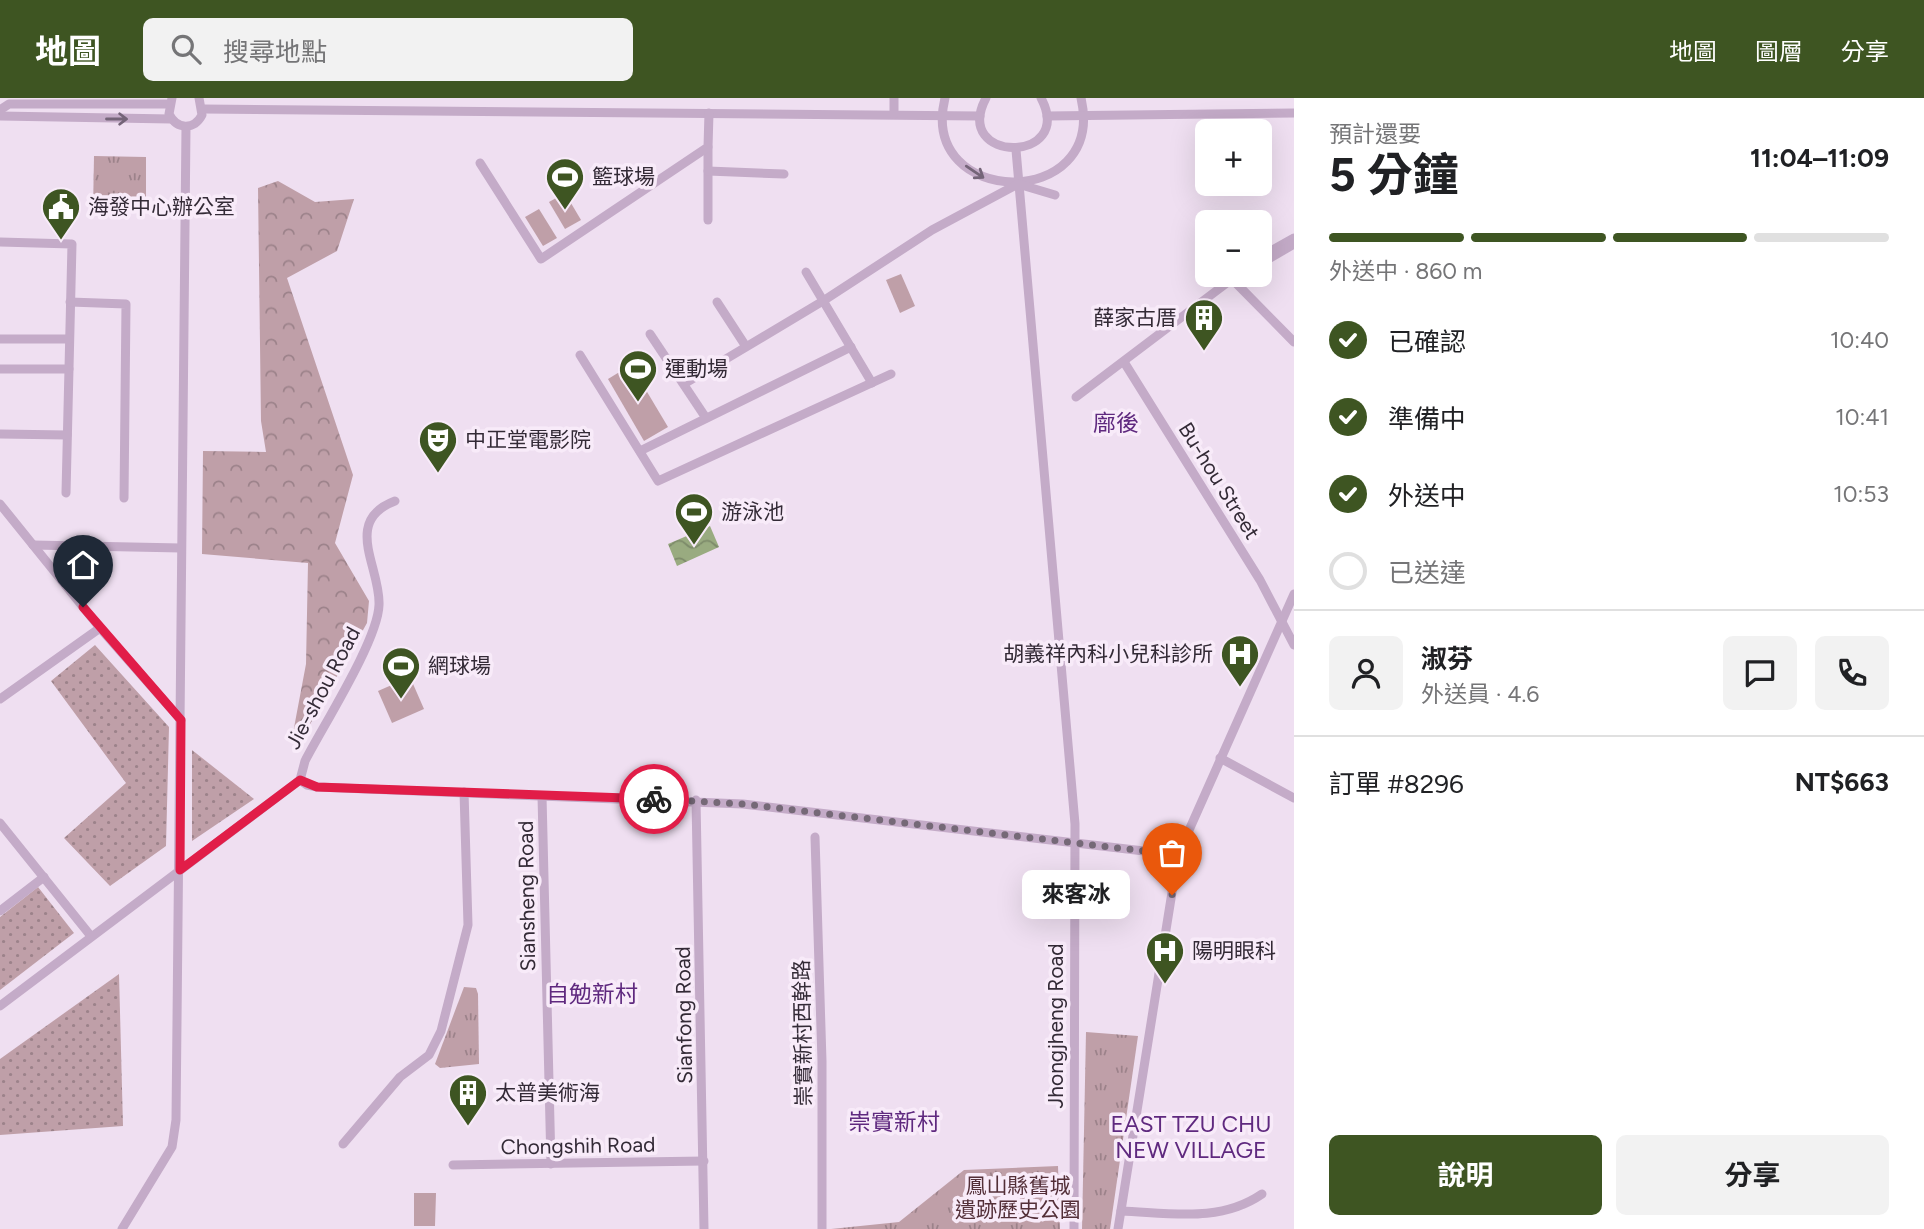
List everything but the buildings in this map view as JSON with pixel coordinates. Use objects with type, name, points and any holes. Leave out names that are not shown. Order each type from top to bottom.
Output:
[{"type":"street","points":[[0,116],[171,119],[186,127],[196,123],[203,109],[200,98]]},
{"type":"street","points":[[894,98],[894,114]]},
{"type":"street","points":[[945,98],[944,131],[959,160],[986,179],[1018,184],[1055,195]]},
{"type":"street","points":[[986,98],[980,116],[988,138],[1000,147],[1016,150],[1035,142],[1046,126],[1047,116],[1041,98]]},
{"type":"street","points":[[684,384],[745,345],[823,301],[932,230],[1018,184],[1046,176],[1063,163],[1076,145],[1083,117],[1081,98]]},
{"type":"street","points":[[77,101],[77,119]]},
{"type":"street","points":[[0,110],[9,104],[170,101],[171,119]]},
{"type":"street","points":[[203,109],[980,116]]},
{"type":"street","points":[[708,220],[709,113]]},
{"type":"street","points":[[1047,116],[1294,113]]},
{"type":"street","points":[[122,1229],[172,1147],[176,1120],[186,127]]},
{"type":"street","points":[[480,163],[541,259],[708,147]]},
{"type":"street","name":"Jhongjheng Road","points":[[1016,150],[1074,824],[1074,1229]]},
{"type":"street","points":[[708,172],[784,174]]},
{"type":"street","points":[[1272,250],[1294,238]]},
{"type":"street","points":[[0,242],[72,244],[66,493]]},
{"type":"street","points":[[1272,257],[1294,244]]},
{"type":"street","points":[[806,272],[872,383]]},
{"type":"street","points":[[1076,397],[1219,287]]},
{"type":"street","points":[[1242,287],[1294,342]]},
{"type":"street","points":[[70,302],[125,304],[124,498]]},
{"type":"street","points":[[717,302],[745,345]]},
{"type":"street","points":[[650,334],[706,418]]},
{"type":"street","points":[[0,339],[69,339]]},
{"type":"street","points":[[640,452],[851,348]]},
{"type":"street","points":[[580,355],[658,481],[891,374]]},
{"type":"street","name":"Bu-hou Street","points":[[1124,362],[1282,620],[1294,645]]},
{"type":"street","points":[[0,369],[69,369]]},
{"type":"street","points":[[0,434],[67,435]]},
{"type":"street","name":"Jie-shou Road","points":[[300,780],[305,761],[374,631],[380,603],[366,537],[377,510],[395,501]]},
{"type":"street","points":[[0,504],[100,628],[181,720]]},
{"type":"street","points":[[33,545],[181,548]]},
{"type":"street","points":[[1118,1229],[1178,855],[1294,594]]},
{"type":"street","points":[[0,699],[100,628]]},
{"type":"street","points":[[1220,758],[1294,798]]},
{"type":"street","points":[[0,1006],[90,935],[300,780],[317,787],[696,800],[1178,855]]},
{"type":"street","points":[[343,1144],[400,1077],[429,1055],[441,1031],[468,925],[464,792]]},
{"type":"street","name":"Siansheng Road","points":[[542,796],[551,1164]]},
{"type":"street","name":"Sianfong Road","points":[[696,800],[704,1229]]},
{"type":"street","points":[[0,823],[90,935]]},
{"type":"street","name":"崇實新村西幹路","points":[[815,837],[822,1061],[822,1229]]},
{"type":"street","points":[[0,911],[44,877]]},
{"type":"street","name":"Chongshih Road","points":[[453,1165],[704,1161]]},
{"type":"street","points":[[1121,1211],[1214,1214],[1241,1208],[1262,1194]]},
{"type":"green space","points":[[94,156],[146,157],[146,212],[93,211]]},
{"type":"green space","points":[[278,181],[315,202],[354,199],[337,251],[287,278],[353,475],[335,543],[369,601],[367,623],[300,742],[293,733],[306,664],[308,563],[202,554],[203,451],[266,452],[261,421],[258,188]]},
{"type":"green space","name":"籃球場","points":[[565,193],[581,220],[565,229],[549,202]]},
{"type":"green space","name":"籃球場","points":[[539,209],[557,238],[543,246],[525,217]]},
{"type":"green space","points":[[901,274],[915,306],[900,313],[886,280]]},
{"type":"green space","name":"運動場","points":[[631,365],[668,427],[644,441],[608,379]]},
{"type":"green space","points":[[95,645],[169,727],[166,846],[110,886],[64,838],[126,783],[51,681]]},
{"type":"green space","name":"網球場","points":[[410,677],[424,709],[392,723],[378,691]]},
{"type":"green space","points":[[192,750],[254,799],[192,841]]},
{"type":"green space","points":[[38,887],[74,933],[0,990],[0,917]]},
{"type":"green space","points":[[119,974],[123,1126],[0,1135],[0,1059]]},
{"type":"green space","points":[[464,987],[476,988],[478,994],[479,1064],[440,1068],[435,1064]]},
{"type":"green space","points":[[1086,1032],[1138,1036],[1110,1229],[1082,1229]]},
{"type":"green space","name":"鳳山縣舊城 遺跡歷史公園","points":[[1058,1166],[1060,1229],[831,1229],[899,1222],[964,1170]]},
{"type":"green space","points":[[414,1193],[436,1193],[435,1226],[414,1226]]},
{"type":"water","name":"游泳池","points":[[710,526],[719,547],[677,566],[668,544]]},
{"type":"way so far","points":[[654,799],[743,804],[1178,855],[1172,895]]},
{"type":"place","name":"籃球場","points":[[565,211]]},
{"type":"place","name":"海發中心辦公室","points":[[61,241]]},
{"type":"place","name":"薛家古厝","points":[[1204,352]]},
{"type":"place","name":"運動場","points":[[638,403]]},
{"type":"place","name":"中正堂電影院","points":[[438,474]]},
{"type":"place","name":"游泳池","points":[[694,546]]},
{"type":"place","name":"胡義祥內科小兒科診所","points":[[1240,688]]},
{"type":"place","name":"網球場","points":[[401,700]]},
{"type":"place","name":"來客冰","points":[[1172,895]]},
{"type":"place","name":"陽明眼科","points":[[1165,985]]},
{"type":"place","name":"太普美術海","points":[[468,1127]]},
{"type":"district","name":"廍後","points":[[1116,423]]},
{"type":"district","name":"自勉新村","points":[[592,994]]},
{"type":"district","name":"崇實新村","points":[[894,1122]]},
{"type":"district","name":"EAST TZU CHU NEW VILLAGE","points":[[1191,1137]]},
{"type":"route","points":[[83,607],[181,720],[180,870],[300,780],[317,787],[654,799]]}]
